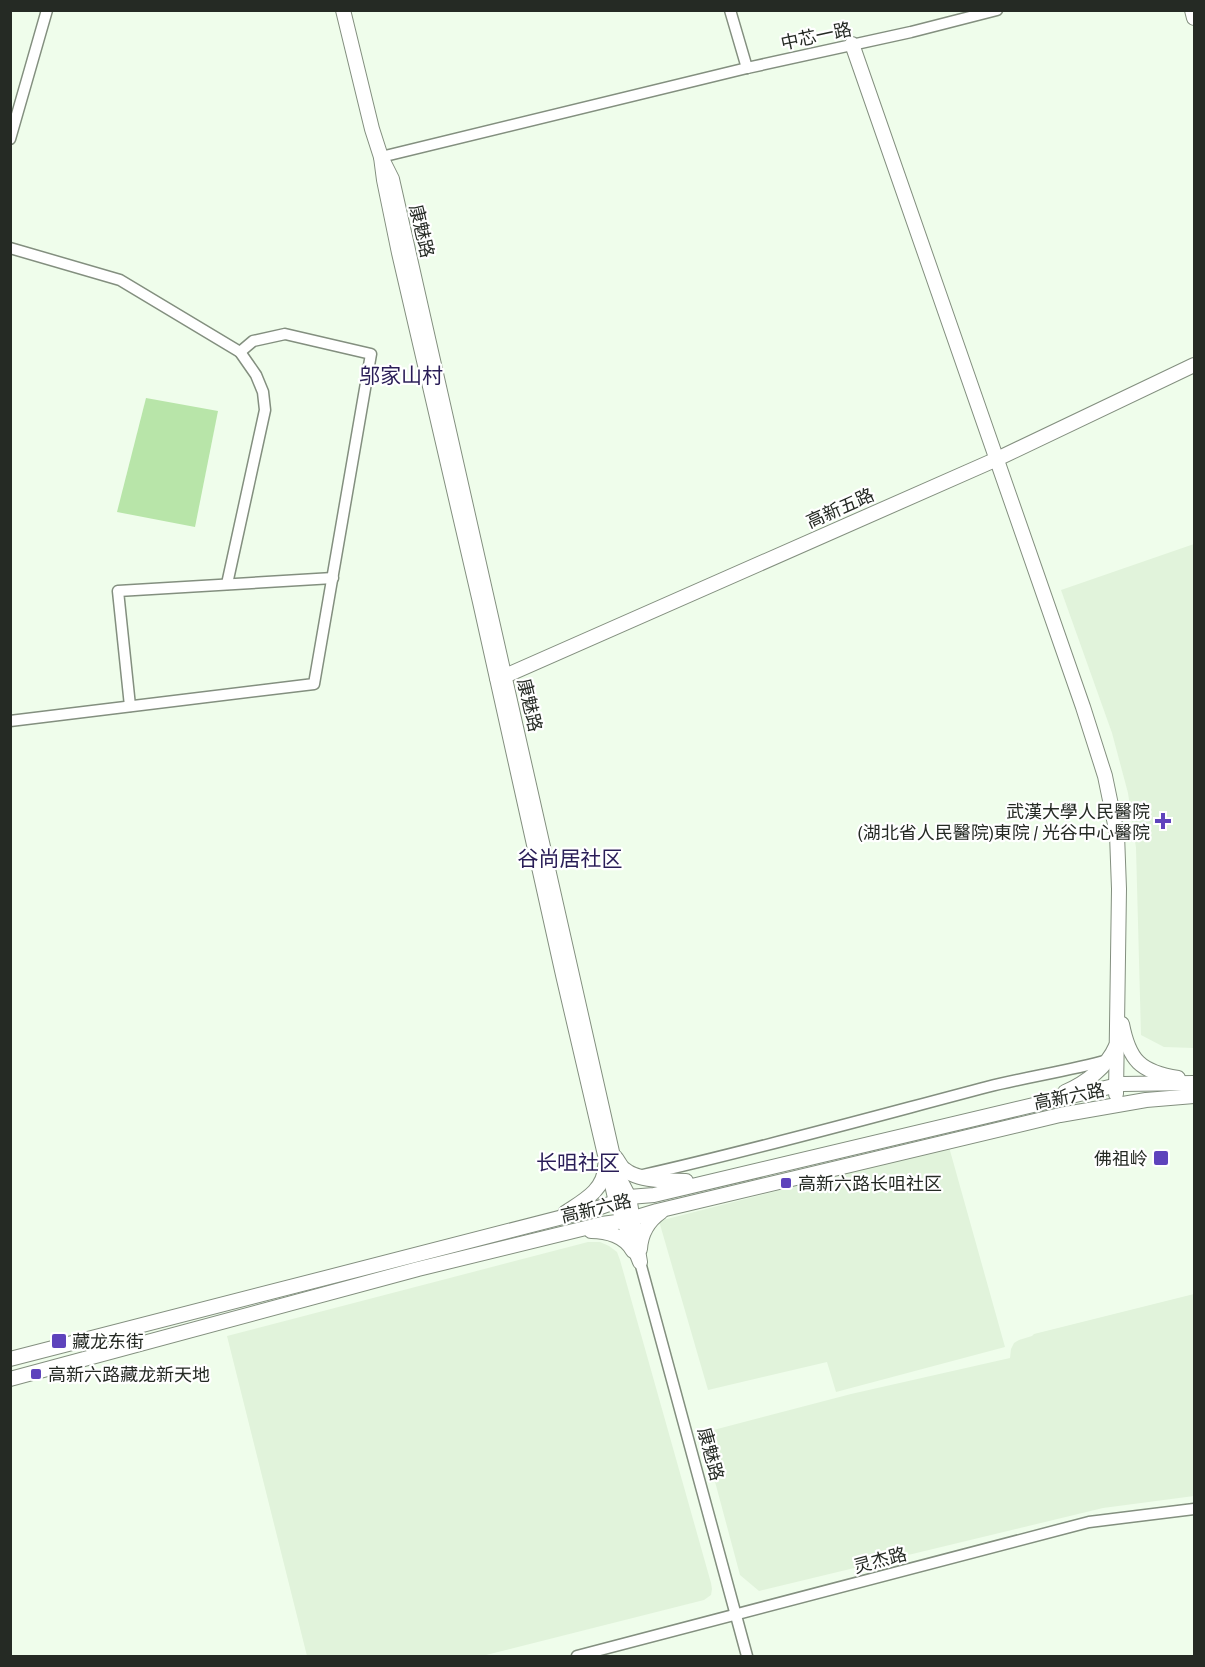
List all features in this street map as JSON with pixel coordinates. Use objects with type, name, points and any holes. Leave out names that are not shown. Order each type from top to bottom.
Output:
[{"type":"main road","name":"康魅路","points":[[343,10],[381,157],[399,253],[501,677],[608,1154],[617,1174],[640,1262]]},
{"type":"main road","name":"康魅路","points":[[352,10],[381,127],[381,157]]},
{"type":"main road","points":[[1192,10],[1194,18]]},
{"type":"main road","points":[[855,44],[1088,706],[1112,786],[1122,833],[1124,867],[1119,1104]]},
{"type":"main road","name":"高新五路","points":[[501,677],[999,458],[1194,365]]},
{"type":"main road","points":[[1045,1101],[1081,1085],[1108,1060],[1116,1047],[1119,1029]]},
{"type":"main road","points":[[1119,1029],[1137,1062],[1168,1077],[1194,1082]]},
{"type":"main road","name":"高新六路","points":[[10,1359],[623,1200],[654,1195],[1045,1101],[1119,1085],[1194,1082]]},
{"type":"main road","name":"高新六路","points":[[10,1379],[418,1269],[602,1224],[628,1220],[667,1208],[1060,1115],[1119,1104],[1194,1096]]},
{"type":"main road","points":[[608,1154],[624,1169],[640,1176],[663,1181],[706,1182]]},
{"type":"main road","points":[[555,1219],[592,1194],[600,1185],[605,1174],[608,1154]]},
{"type":"main road","points":[[640,1262],[641,1238],[645,1229],[653,1217],[667,1208]]},
{"type":"main road","points":[[562,1234],[592,1231],[610,1233],[630,1245],[640,1262]]},
{"type":"street","points":[[10,139],[47,10]]},
{"type":"street","points":[[730,10],[747,68]]},
{"type":"street","name":"中芯一路","points":[[381,157],[997,10]]},
{"type":"street","points":[[10,248],[120,280],[240,352],[256,375],[263,392],[266,410],[227,584]]},
{"type":"street","points":[[10,721],[314,684],[371,354],[285,334],[254,341],[240,352]]},
{"type":"street","points":[[130,706],[118,591],[333,578]]},
{"type":"street","points":[[640,1176],[714,1159],[1003,1083],[1108,1060]]},
{"type":"street","name":"康魅路","points":[[640,1262],[747,1656]]},
{"type":"street","name":"灵杰路","points":[[577,1656],[1089,1522],[1194,1509]]},
{"type":"shaded area","name":"武漢大學人民醫院 (湖北省人民醫院)東院 / 光谷中心醫院","points":[[1194,544],[1194,1048],[1164,1047],[1141,1035],[1136,848],[1128,793],[1112,733],[1061,590]]},
{"type":"shaded area","points":[[949,1147],[1005,1347],[836,1392],[827,1362],[708,1390],[659,1221]]},
{"type":"shaded area","points":[[588,1242],[600,1242],[609,1246],[617,1252],[620,1260],[711,1583],[711,1595],[704,1600],[482,1656],[307,1656],[227,1336]]},
{"type":"shaded area","points":[[1194,1294],[1194,1496],[1103,1508],[759,1591],[740,1575],[702,1433],[851,1394],[1010,1358],[1014,1343],[1034,1334]]},
{"type":"green space","points":[[146,398],[218,411],[195,527],[117,512]]},
{"type":"place","name":"武漢大學人民醫院 (湖北省人民醫院)東院 / 光谷中心醫院","points":[[1163,821]]},
{"type":"place","name":"佛祖岭","points":[[1161,1158]]},
{"type":"place","name":"高新六路长咀社区","points":[[786,1183]]},
{"type":"place","name":"藏龙东街","points":[[59,1341]]},
{"type":"place","name":"高新六路藏龙新天地","points":[[36,1374]]},
{"type":"district","name":"邬家山村","points":[[401,375]]},
{"type":"district","name":"谷尚居社区","points":[[570,858]]},
{"type":"district","name":"长咀社区","points":[[578,1162]]}]
